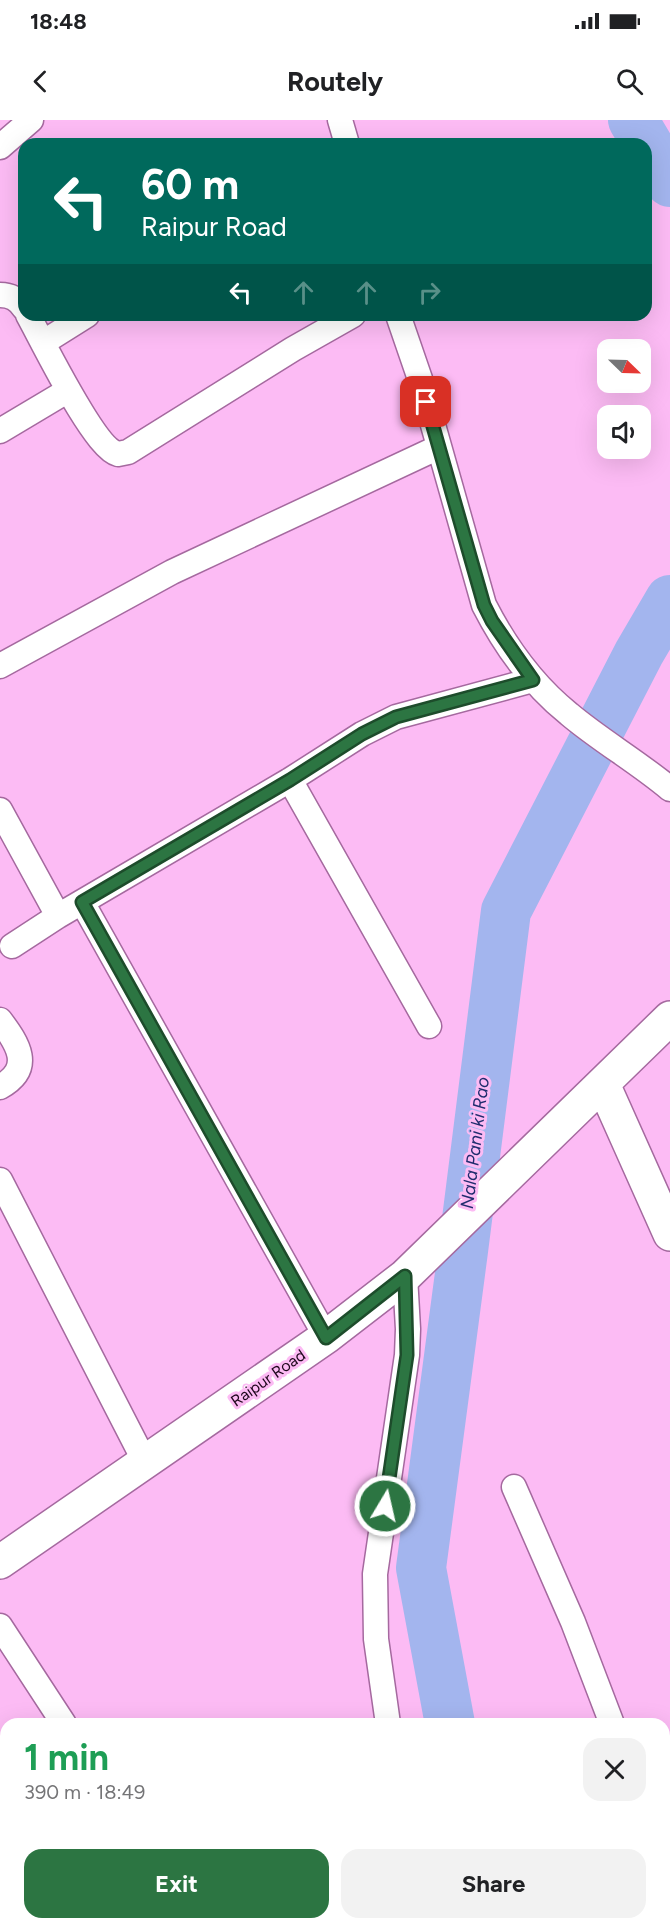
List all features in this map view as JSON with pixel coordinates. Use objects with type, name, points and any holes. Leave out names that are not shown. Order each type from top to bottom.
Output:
[{"type":"main road","name":"Raipur Road","points":[[0,1562],[326,1338],[412,1268],[670,1018]]},
{"type":"main road","points":[[603,1084],[670,1234]]},
{"type":"street","points":[[0,147],[31,120]]},
{"type":"street","points":[[340,120],[345,138]]},
{"type":"street","points":[[0,295],[18,300]]},
{"type":"street","points":[[32,321],[67,391],[105,445],[114,453],[122,454],[293,348],[341,321]]},
{"type":"street","points":[[44,342],[77,321]]},
{"type":"street","points":[[400,321],[484,605],[492,621],[533,680],[570,715],[642,766],[670,789]]},
{"type":"street","points":[[0,431],[67,391]]},
{"type":"street","points":[[0,666],[172,572],[439,447]]},
{"type":"street","points":[[12,946],[58,916],[290,780],[362,734],[396,717],[533,680]]},
{"type":"street","points":[[290,780],[429,1026]]},
{"type":"street","points":[[0,810],[58,916]]},
{"type":"street","points":[[82,902],[326,1338]]},
{"type":"street","points":[[0,1020],[19,1049],[20,1062],[11,1081],[0,1087]]},
{"type":"street","points":[[0,1180],[145,1462]]},
{"type":"street","points":[[387,1718],[376,1639],[375,1574],[407,1355],[412,1268]]},
{"type":"street","points":[[514,1487],[573,1622],[610,1718]]},
{"type":"street","points":[[0,1626],[60,1718]]},
{"type":"waterway","name":"Nala Pani ki Rao","points":[[633,120],[644,138]]},
{"type":"waterway","name":"Nala Pani ki Rao","points":[[652,152],[670,182]]},
{"type":"waterway","name":"Nala Pani ki Rao","points":[[449,1718],[421,1568],[506,911],[639,653],[670,600]]},
{"type":"route","points":[[385,1506],[407,1355],[405,1276],[326,1338],[82,902],[290,780],[362,734],[396,717],[533,680],[503,638],[484,605],[426,402]]}]
